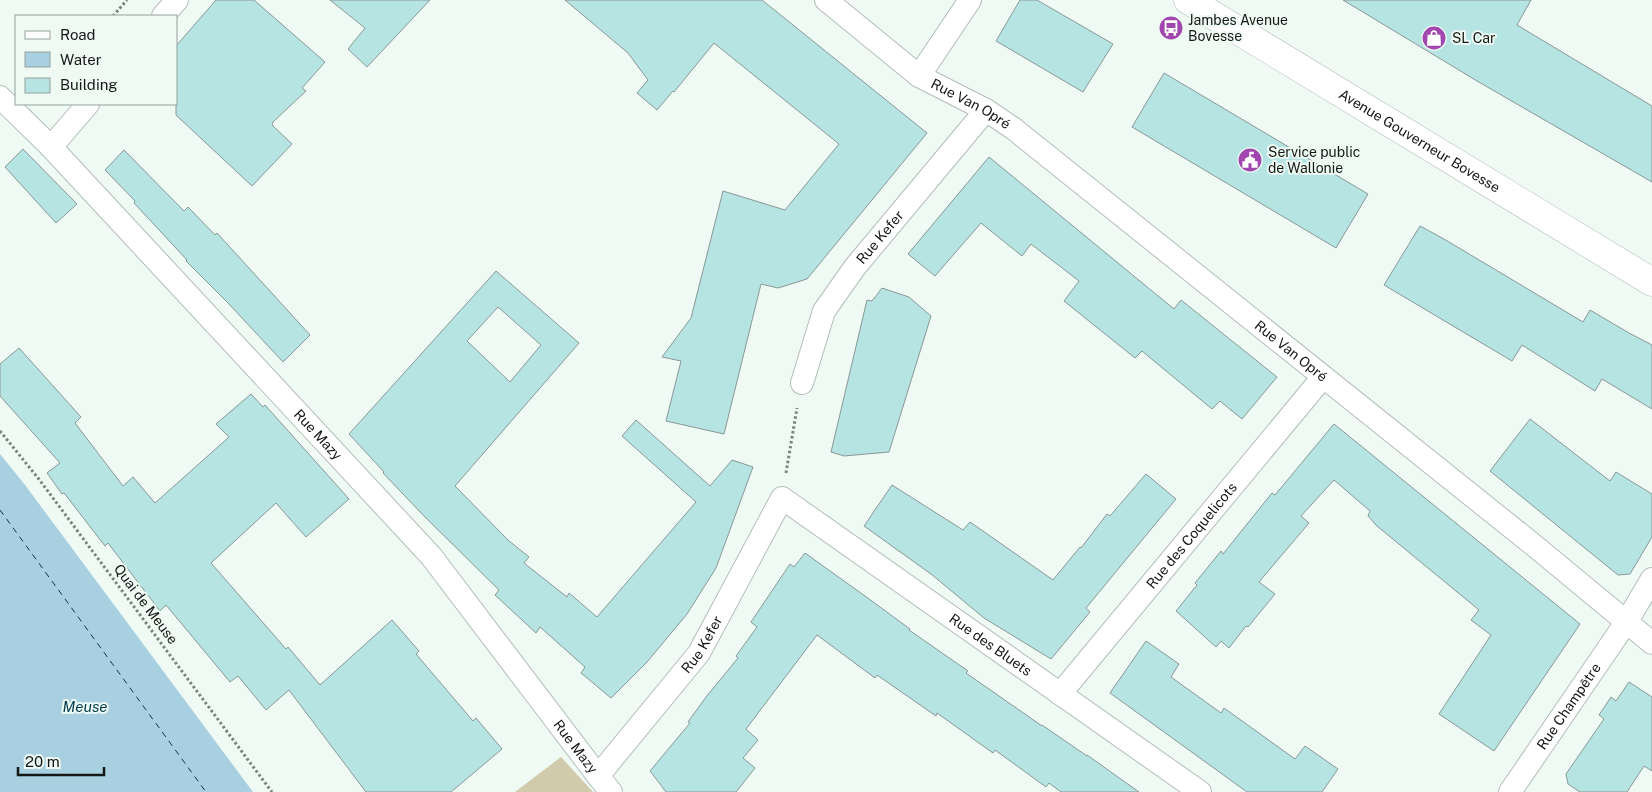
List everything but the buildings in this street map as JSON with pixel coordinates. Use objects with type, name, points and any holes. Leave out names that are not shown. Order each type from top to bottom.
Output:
[{"type":"main road","name":"Avenue Gouverneur Bovesse","points":[[1188,0],[1652,282]]},
{"type":"street","points":[[164,15],[177,0]]},
{"type":"street","name":"Rue Van Opré","points":[[826,0],[919,76],[986,110],[1021,135],[1536,547],[1652,643]]},
{"type":"street","points":[[919,76],[970,0]]},
{"type":"street","name":"Rue Mazy","points":[[0,97],[52,147],[431,556],[605,784]]},
{"type":"street","points":[[52,147],[87,105]]},
{"type":"street","name":"Rue Kefer","points":[[802,383],[824,311],[855,267],[986,110]]},
{"type":"street","name":"Rue des Coquelicots","points":[[1060,694],[1323,377]]},
{"type":"street","name":"Rue Kefer","points":[[605,784],[699,654],[782,498]]},
{"type":"street","name":"Rue des Bluets","points":[[782,498],[1200,792]]},
{"type":"street","name":"Rue Champêtre","points":[[1510,792],[1627,621],[1652,579]]},
{"type":"path","points":[[114,15],[128,0]]},
{"type":"path","points":[[782,498],[802,383]]},
{"type":"path","name":"Quai de Meuse","points":[[0,431],[38,478],[272,792]]},
{"type":"shaded area","points":[[561,757],[593,792],[515,792]]},
{"type":"water","name":"Meuse","points":[[0,454],[25,485],[253,792],[0,792]]},
{"type":"ferry route","points":[[0,510],[206,792]]},
{"type":"place","name":"Jambes Avenue Bovesse","points":[[1171,28]]},
{"type":"place","name":"SL Car","points":[[1434,38]]},
{"type":"place","name":"Service public de Wallonie","points":[[1250,160]]}]
